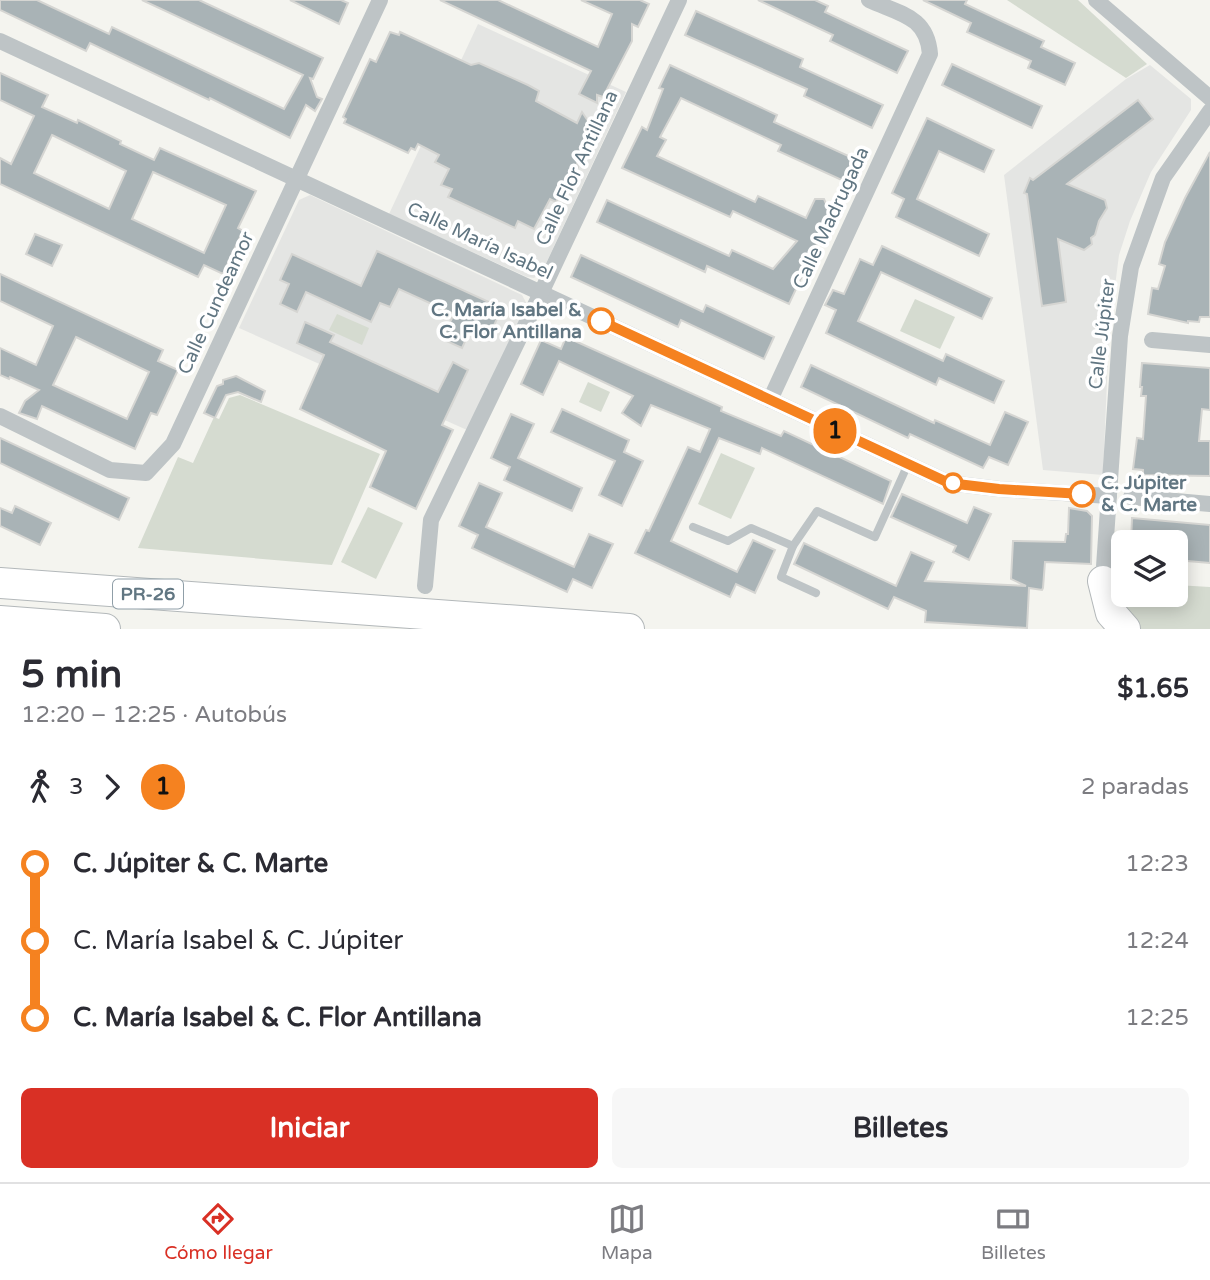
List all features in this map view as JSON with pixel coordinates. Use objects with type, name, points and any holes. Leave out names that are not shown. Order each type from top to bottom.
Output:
[{"type":"highway","points":[[1103,581],[1111,613],[1125,629]]},
{"type":"highway","name":"PR-26","points":[[0,583],[629,629]]},
{"type":"highway","name":"PR-26","points":[[0,621],[104,629]]},
{"type":"street","name":"Calle Cundeamor","points":[[0,416],[110,470],[146,473],[173,444],[380,0]]},
{"type":"street","name":"Calle Flor Antillana","points":[[425,586],[431,520],[679,0]]},
{"type":"street","name":"Calle Madrugada","points":[[770,400],[930,54],[929,39],[919,22],[869,0]]},
{"type":"street","points":[[1097,0],[1210,98]]},
{"type":"street","name":"Calle María Isabel","points":[[0,41],[949,483],[1109,496]]},
{"type":"street","name":"Calle Júpiter","points":[[1103,581],[1120,336],[1131,267],[1163,178],[1210,111]]},
{"type":"street","points":[[1152,340],[1210,345]]},
{"type":"street","points":[[1131,498],[1210,504]]},
{"type":"lane","points":[[816,593],[781,577],[793,546],[817,511],[875,537],[908,464]]},
{"type":"lane","points":[[693,527],[728,541],[751,528],[793,546]]},
{"type":"shaded area","points":[[1007,0],[1078,0],[1147,64],[1126,78]]},
{"type":"shaded area","points":[[478,24],[626,92],[542,272],[534,278],[389,214]]},
{"type":"shaded area","points":[[1150,65],[1191,99],[1191,110],[1151,172],[1119,255],[1109,333],[1103,475],[1043,470],[1004,175],[1126,79]]},
{"type":"shaded area","points":[[310,195],[522,295],[528,306],[467,430],[239,328],[299,200]]},
{"type":"shaded area","points":[[915,299],[955,317],[940,349],[900,331]]},
{"type":"shaded area","points":[[337,314],[369,328],[362,345],[329,330]]},
{"type":"shaded area","points":[[588,382],[610,392],[601,412],[579,402]]},
{"type":"shaded area","points":[[240,395],[380,454],[332,565],[138,548],[178,457],[193,463],[214,417],[219,419],[229,398]]},
{"type":"shaded area","points":[[721,453],[755,468],[731,519],[698,504]]},
{"type":"shaded area","points":[[368,507],[403,523],[376,579],[341,562]]},
{"type":"shaded area","points":[[1188,586],[1210,587],[1210,629],[1134,629],[1124,607],[1188,607]]},
{"type":"building","points":[[0,0],[37,0],[109,34],[112,27],[284,109],[303,75],[142,0],[199,0],[323,58],[313,79],[310,78],[317,97],[322,99],[315,111],[306,105],[290,138],[90,43],[86,51],[0,10]]},
{"type":"building","points":[[290,0],[341,0],[348,3],[339,24]]},
{"type":"building","points":[[440,0],[498,0],[598,47],[612,14],[581,0],[640,0],[649,4],[638,27],[632,24],[632,41],[603,97],[597,95],[597,103],[579,94],[591,71]]},
{"type":"building","points":[[758,0],[815,0],[828,6],[825,12],[908,51],[897,73],[830,41],[833,35]]},
{"type":"building","points":[[923,0],[967,0],[965,4],[1044,41],[1041,47],[1075,63],[1065,85],[1028,68],[1031,61],[967,32],[971,23]]},
{"type":"building","points":[[696,11],[803,59],[800,67],[883,105],[872,128],[804,96],[807,89],[685,35]]},
{"type":"building","points":[[390,32],[399,35],[400,32],[471,65],[479,63],[528,85],[539,91],[536,101],[577,123],[582,112],[590,124],[585,134],[592,138],[580,156],[578,167],[566,190],[561,192],[556,202],[550,199],[534,229],[518,221],[515,228],[448,197],[452,189],[441,185],[449,169],[435,162],[439,155],[418,144],[415,150],[411,148],[408,153],[344,123],[346,119],[343,117],[370,59],[376,62]]},
{"type":"building","points":[[952,64],[1042,106],[1032,128],[942,85]]},
{"type":"building","points":[[670,65],[777,115],[774,122],[857,160],[846,182],[778,151],[781,145],[681,98],[660,137],[666,140],[657,156],[755,202],[758,196],[806,218],[815,199],[824,199],[830,213],[789,304],[707,266],[705,272],[597,222],[607,200],[729,256],[732,250],[773,269],[797,241],[733,211],[730,217],[622,168],[642,127],[647,130],[663,89],[659,88]]},
{"type":"building","points":[[0,73],[48,95],[42,107],[77,123],[78,120],[154,160],[160,148],[256,191],[238,228],[243,231],[223,274],[204,265],[198,277],[0,184],[0,158],[11,164],[34,116],[0,100]],"holes":[[[52,135],[126,171],[109,209],[34,173]],[[153,172],[226,205],[204,253],[132,219]]]},
{"type":"building","points":[[1138,100],[1153,119],[1067,184],[1105,200],[1107,208],[1095,235],[1091,238],[1092,244],[1084,250],[1058,239],[1066,302],[1042,306],[1027,194],[1024,193],[1030,178],[1033,180]]},
{"type":"building","points":[[927,118],[994,150],[984,172],[939,151],[917,199],[989,234],[979,256],[896,217],[904,199],[892,193]]},
{"type":"building","points":[[1210,152],[1210,317],[1200,317],[1199,322],[1188,323],[1148,314],[1152,288],[1158,289],[1165,266],[1159,264],[1165,242]]},
{"type":"building","points":[[35,234],[62,245],[52,266],[26,254]]},
{"type":"building","points":[[882,246],[992,298],[982,319],[881,272],[858,321],[943,361],[946,354],[1004,381],[994,403],[939,378],[936,385],[826,333],[836,310],[825,305],[833,290],[844,294],[860,259],[873,265]]},
{"type":"building","points":[[377,251],[502,308],[491,332],[473,324],[462,348],[442,339],[454,314],[399,289],[390,307],[380,303],[371,322],[306,292],[297,312],[280,304],[289,284],[280,280],[292,254],[361,286]]},
{"type":"building","points":[[581,255],[703,312],[706,305],[774,337],[764,359],[681,320],[678,327],[571,277]]},
{"type":"building","points":[[0,274],[163,350],[158,361],[178,370],[157,415],[151,413],[135,449],[42,406],[37,419],[19,413],[25,401],[39,390],[0,375],[0,348],[36,365],[53,326],[0,301]],"holes":[[[76,337],[149,372],[127,419],[53,385]]]},
{"type":"building","points":[[305,322],[334,335],[330,342],[438,392],[453,362],[468,370],[442,425],[453,430],[416,509],[370,487],[386,451],[300,409],[324,355],[297,343]]},
{"type":"building","points":[[566,337],[722,407],[721,411],[781,436],[784,431],[891,481],[883,504],[762,448],[760,454],[719,438],[671,541],[737,572],[753,540],[775,550],[755,593],[736,584],[730,597],[635,553],[646,530],[649,531],[688,447],[700,452],[710,429],[651,405],[641,426],[622,413],[633,396],[559,361],[543,395],[521,384],[541,340],[561,349]]},
{"type":"building","points":[[1142,363],[1210,368],[1210,410],[1202,409],[1199,441],[1210,441],[1210,476],[1143,475],[1143,470],[1133,469],[1137,438],[1143,439],[1146,396],[1141,396]]},
{"type":"building","points":[[811,365],[934,423],[935,420],[990,445],[1005,412],[1028,422],[1008,465],[989,457],[983,468],[910,434],[908,438],[801,387]]},
{"type":"building","points":[[236,376],[265,391],[261,402],[238,392],[226,395],[215,418],[204,413],[217,386],[223,384],[223,380]]},
{"type":"building","points":[[562,409],[629,440],[624,452],[643,461],[622,506],[599,495],[615,461],[551,432]]},
{"type":"building","points":[[511,414],[534,424],[518,458],[582,488],[572,511],[504,480],[510,467],[491,458]]},
{"type":"building","points":[[0,438],[129,498],[119,520],[0,463]]},
{"type":"building","points":[[479,483],[502,493],[486,527],[574,567],[589,534],[613,544],[592,588],[573,579],[567,592],[472,548],[478,535],[459,526]]},
{"type":"building","points":[[902,494],[967,523],[974,507],[991,514],[969,560],[953,552],[956,546],[891,517]]},
{"type":"building","points":[[15,506],[51,523],[40,545],[0,526],[0,508],[12,513]]},
{"type":"building","points":[[1069,508],[1087,511],[1092,516],[1091,564],[1045,562],[1042,590],[1029,588],[1027,628],[925,622],[926,611],[894,597],[888,609],[794,564],[804,543],[896,586],[911,552],[934,562],[925,581],[1026,586],[1011,579],[1013,541],[1065,542]]},
{"type":"building","points":[[1132,518],[1210,525],[1210,563],[1188,561],[1188,530],[1132,530]]},
{"type":"bus line","name":"1","points":[[601,321],[949,483],[1082,494]]},
{"type":"place","name":"C. María Isabel & C. Flor Antillana","points":[[601,321]]},
{"type":"place","name":"C. Júpiter & C. Marte","points":[[1082,494]]}]
